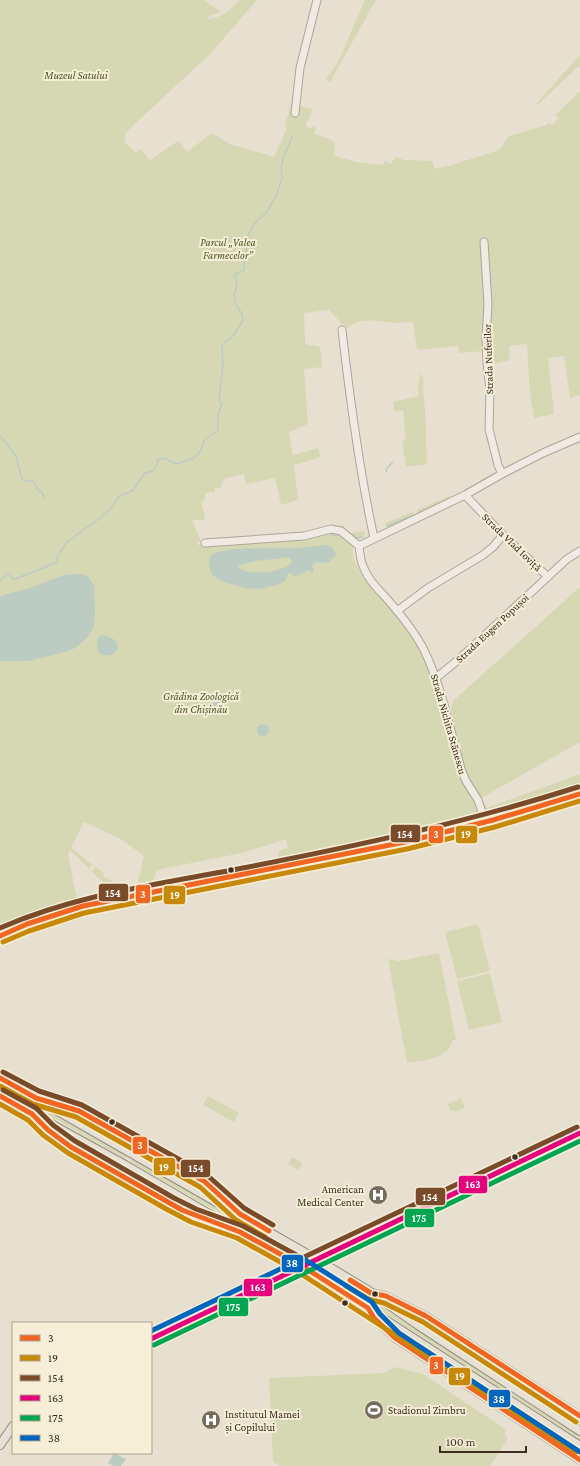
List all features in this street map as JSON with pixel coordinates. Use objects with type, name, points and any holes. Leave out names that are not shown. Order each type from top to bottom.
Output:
[{"type":"main road","points":[[0,936],[33,921],[89,905],[352,854],[486,824],[580,794]]},
{"type":"main road","points":[[0,1078],[131,1154],[240,1214],[316,1259],[371,1293],[580,1431]]},
{"type":"main road","points":[[0,1096],[125,1164],[240,1232],[302,1266],[580,1446]]},
{"type":"main road","points":[[152,1339],[580,1133]]},
{"type":"main road","points":[[0,1445],[12,1427]]},
{"type":"street","points":[[295,113],[300,68],[317,0]]},
{"type":"street","name":"Strada Nuferilor","points":[[484,242],[488,291],[486,363],[490,390],[489,429],[498,465],[502,474]]},
{"type":"street","points":[[342,330],[353,423],[363,488],[374,538]]},
{"type":"street","points":[[205,543],[304,536],[331,529],[341,531],[359,546],[465,495],[502,474],[580,436]]},
{"type":"street","name":"Strada Vlad Ioviță","points":[[465,495],[502,536],[548,577],[567,559],[580,551]]},
{"type":"street","points":[[397,611],[428,588],[483,555],[493,547],[502,536]]},
{"type":"street","name":"Strada Nichita Stănescu","points":[[359,546],[361,561],[369,579],[397,611],[423,648],[436,678],[461,769],[466,781],[478,800],[486,824]]},
{"type":"street","name":"Strada Eugen Popușoi","points":[[436,678],[458,660],[548,577]]},
{"type":"street","points":[[36,1098],[79,1111],[204,1182],[240,1214]]},
{"type":"street","points":[[32,1114],[48,1130],[66,1144],[166,1201],[188,1213],[240,1232]]},
{"type":"street","points":[[371,1293],[386,1296],[426,1316],[580,1416]]},
{"type":"street","points":[[368,1308],[374,1318],[400,1342],[580,1460]]},
{"type":"green space","points":[[0,0],[204,0],[221,12],[209,16],[208,19],[222,15],[240,0],[257,0],[210,54],[125,133],[125,142],[136,153],[141,149],[150,160],[178,141],[187,152],[212,133],[230,144],[274,157],[287,128],[285,126],[292,100],[294,100],[296,106],[313,109],[305,126],[312,129],[313,126],[316,128],[314,133],[335,142],[334,156],[357,162],[381,165],[384,164],[385,161],[391,164],[395,157],[404,160],[432,161],[435,169],[499,150],[509,136],[547,125],[548,123],[552,125],[559,118],[555,115],[580,91],[580,395],[570,398],[564,356],[548,358],[554,414],[534,418],[530,394],[527,344],[509,346],[510,360],[485,366],[484,351],[459,353],[458,346],[417,350],[413,322],[394,323],[364,321],[358,322],[347,328],[329,310],[304,313],[305,344],[320,347],[322,367],[304,369],[308,424],[289,432],[293,455],[318,448],[321,457],[294,465],[298,500],[281,505],[275,478],[246,484],[244,474],[223,479],[221,488],[215,488],[215,492],[205,493],[205,500],[201,501],[205,517],[204,520],[192,520],[201,542],[197,542],[198,545],[335,531],[352,542],[354,560],[364,579],[401,619],[416,641],[432,674],[456,764],[476,806],[478,813],[476,814],[478,819],[338,849],[324,855],[322,851],[279,860],[278,852],[288,847],[286,839],[242,853],[157,870],[152,884],[134,888],[134,884],[137,885],[144,856],[121,839],[84,822],[71,848],[92,864],[89,869],[70,850],[68,854],[77,900],[29,914],[0,927]]},
{"type":"green space","points":[[365,0],[376,0],[330,82],[326,80],[339,60]]},
{"type":"green space","points":[[580,55],[580,65],[538,104],[535,105]]},
{"type":"green space","points":[[420,374],[423,376],[427,464],[406,467],[402,441],[406,440],[403,410],[395,412],[393,402],[419,396],[418,387]]},
{"type":"green space","points":[[450,496],[452,499],[418,514],[417,510]]},
{"type":"green space","points":[[413,512],[414,515],[387,528],[385,523]]},
{"type":"green space","points":[[341,524],[351,533],[364,531],[365,537],[359,539],[353,537],[341,529]]},
{"type":"green space","points":[[580,587],[580,742],[481,798],[465,771],[451,709],[453,701]]},
{"type":"green space","points":[[580,774],[580,787],[487,816],[481,798],[487,808]]},
{"type":"green space","points":[[96,867],[104,873],[103,876],[116,883],[114,892],[91,871]]},
{"type":"green space","points":[[478,924],[490,971],[457,979],[445,932]]},
{"type":"green space","points":[[439,953],[456,1040],[453,1040],[446,1052],[441,1055],[428,1060],[407,1063],[388,959],[399,961]]},
{"type":"green space","points":[[490,973],[502,1022],[469,1030],[457,981]]},
{"type":"green space","points":[[0,1085],[127,1156],[126,1159],[0,1088]]},
{"type":"green space","points":[[208,1096],[239,1113],[234,1122],[203,1105]]},
{"type":"green space","points":[[461,1098],[465,1107],[455,1112],[454,1110],[451,1111],[448,1104]]},
{"type":"green space","points":[[68,1110],[87,1118],[134,1145],[132,1148],[69,1113],[67,1111]]},
{"type":"green space","points":[[57,1132],[121,1167],[119,1171],[72,1144]]},
{"type":"green space","points":[[138,1147],[190,1177],[207,1190],[136,1151]]},
{"type":"green space","points":[[292,1157],[302,1163],[299,1170],[288,1164]]},
{"type":"green space","points":[[132,1159],[277,1241],[275,1244],[130,1162]]},
{"type":"green space","points":[[126,1170],[196,1211],[182,1206],[124,1174]]},
{"type":"green space","points":[[343,1281],[580,1437],[580,1441],[341,1284]]},
{"type":"green space","points":[[406,1311],[424,1318],[580,1421],[580,1426]]},
{"type":"green space","points":[[394,1331],[580,1451],[580,1457],[412,1346]]},
{"type":"green space","name":"Stadionul Zimbru","points":[[394,1367],[423,1374],[505,1429],[505,1436],[508,1439],[490,1466],[279,1466],[273,1461],[269,1378],[385,1373]]},
{"type":"shaded area","points":[[325,545],[332,548],[336,555],[329,562],[314,563],[312,566],[314,571],[313,573],[309,570],[294,577],[291,573],[289,573],[285,581],[280,584],[259,589],[245,588],[224,582],[212,575],[209,565],[209,559],[212,555],[226,550],[249,548],[295,548]],"holes":[[[288,557],[292,562],[288,565],[274,571],[249,572],[238,567],[247,563],[261,560]]]},
{"type":"shaded area","points":[[79,574],[88,576],[94,586],[94,626],[88,637],[75,648],[65,652],[28,661],[0,661],[0,596],[27,589],[64,575]]},
{"type":"shaded area","points":[[101,635],[116,641],[118,646],[114,653],[103,655],[98,652],[97,640]]},
{"type":"shaded area","points":[[215,697],[219,697],[222,706],[220,714],[216,716],[213,712]]},
{"type":"shaded area","points":[[265,724],[268,725],[268,735],[261,736],[258,735],[257,728],[258,725]]},
{"type":"shaded area","points":[[113,1454],[126,1459],[121,1466],[113,1466],[108,1463]]},
{"type":"waterway","points":[[0,581],[7,574],[10,574],[11,578],[15,579],[58,562],[57,557],[68,541],[103,516],[113,506],[118,497],[133,490],[145,473],[152,471],[157,466],[158,460],[163,458],[177,464],[194,458],[200,452],[204,441],[218,430],[218,414],[222,404],[219,400],[223,366],[223,344],[233,336],[243,320],[242,314],[236,305],[234,294],[237,286],[235,274],[244,270],[247,251],[245,244],[248,235],[254,224],[266,213],[276,196],[282,179],[281,167],[284,156],[293,135]]},
{"type":"waterway","points":[[0,436],[16,456],[23,480],[34,482],[38,490],[42,492],[44,498]]},
{"type":"waterway","points":[[386,472],[387,468],[393,462]]},
{"type":"waterway","points":[[481,481],[496,473]]},
{"type":"waterway","points":[[464,491],[473,486]]},
{"type":"waterway","points":[[418,513],[447,500]]},
{"type":"waterway","points":[[387,526],[412,516]]},
{"type":"waterway","points":[[330,535],[340,535]]},
{"type":"waterway","points":[[351,535],[358,538],[362,537]]},
{"type":"transit line","name":"154","points":[[0,928],[29,916],[89,898],[370,842],[537,800],[578,787]]},
{"type":"transit line","name":"3","points":[[0,936],[27,924],[83,906],[405,842],[493,820],[580,794]]},
{"type":"transit line","name":"19","points":[[3,942],[29,931],[84,913],[407,849],[495,827],[580,801]]},
{"type":"transit line","name":"154","points":[[3,1072],[39,1091],[82,1105],[207,1175],[244,1208],[273,1225]]},
{"type":"transit line","name":"3","points":[[0,1078],[36,1098],[79,1111],[204,1181],[240,1214],[269,1231]]},
{"type":"transit line","name":"19","points":[[0,1086],[33,1104],[76,1117],[200,1187],[236,1220],[265,1237]]},
{"type":"transit line","name":"154","points":[[3,1090],[36,1108],[53,1125],[75,1141],[174,1198],[196,1209],[243,1226],[302,1258],[577,1127]]},
{"type":"transit line","name":"3","points":[[0,1096],[32,1114],[48,1130],[71,1147],[182,1210],[240,1232],[302,1266],[368,1308],[374,1318],[395,1338],[580,1460]]},
{"type":"transit line","name":"19","points":[[0,1104],[28,1120],[43,1135],[68,1153],[168,1210],[191,1222],[237,1238],[298,1272],[576,1452]]},
{"type":"transit line","name":"163","points":[[152,1339],[580,1133]]},
{"type":"transit line","name":"175","points":[[154,1345],[580,1141]]},
{"type":"transit line","name":"38","points":[[152,1331],[299,1260],[304,1259],[372,1302],[380,1314],[399,1333],[580,1452]]},
{"type":"transit line","name":"3","points":[[350,1280],[371,1293],[386,1296],[426,1316],[580,1416]]},
{"type":"transit line","name":"19","points":[[346,1286],[368,1299],[384,1303],[423,1322],[576,1422]]},
{"type":"place","name":"American Medical Center","points":[[378,1195]]},
{"type":"place","name":"Stadionul Zimbru","points":[[374,1410]]},
{"type":"place","name":"Institutul Mamei și Copilului","points":[[211,1420]]},
{"type":"park label","name":"Muzeul Satului","points":[[76,75]]},
{"type":"park label","name":"Parcul „Valea Farmecelor”","points":[[228,248]]},
{"type":"park label","name":"Grădina Zoologică din Chișinău","points":[[201,702]]}]
